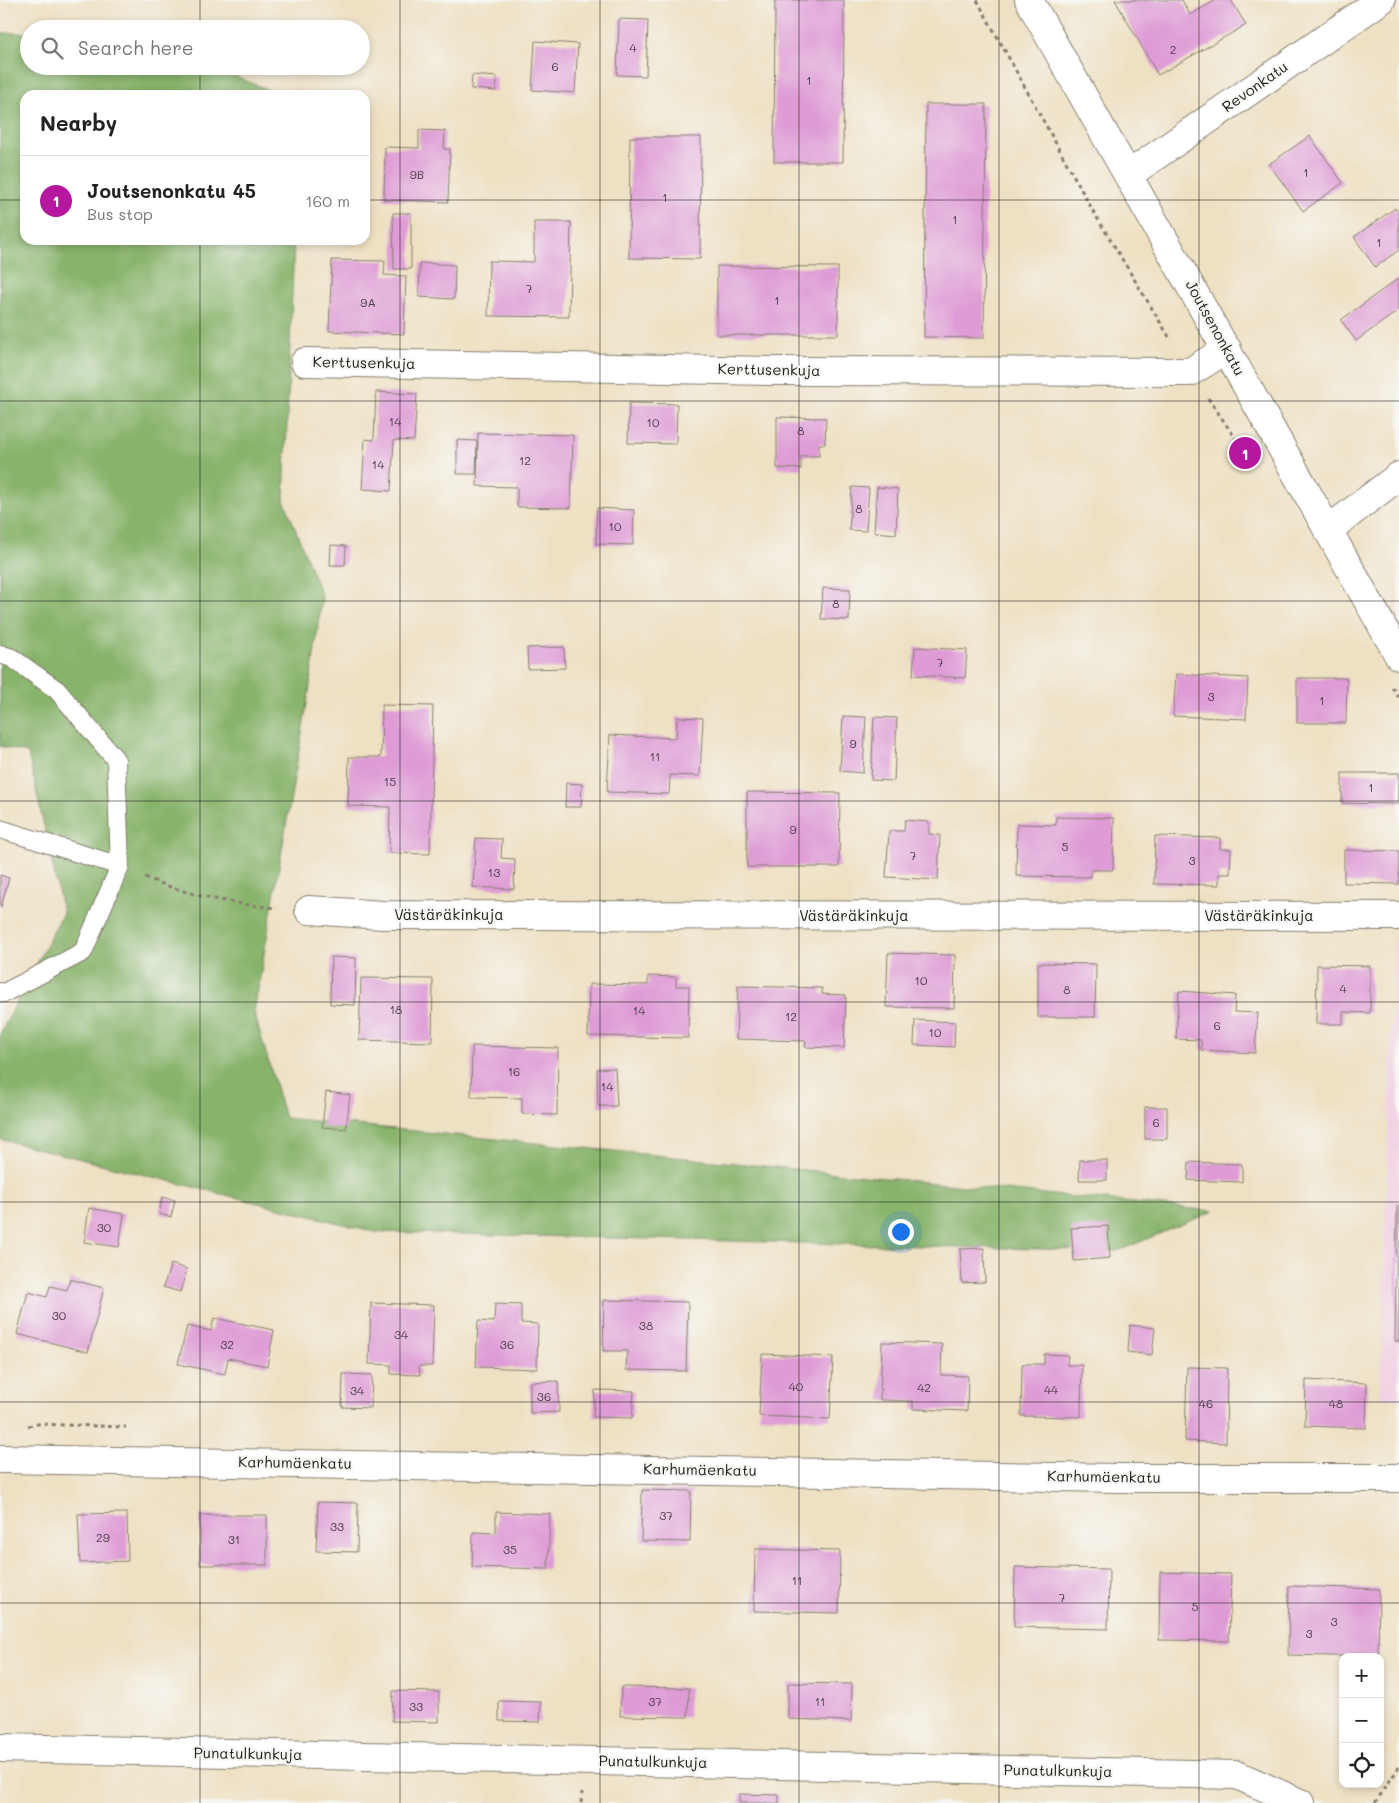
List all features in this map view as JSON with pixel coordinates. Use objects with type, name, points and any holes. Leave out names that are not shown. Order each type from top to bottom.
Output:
[{"type":"street","name":"Joutsenonkatu","points":[[1029,0],[1399,656]]},
{"type":"street","name":"Revonkatu","points":[[1128,175],[1381,0]]},
{"type":"street","name":"Kerttusenkuja","points":[[305,362],[780,371],[1190,372],[1227,349]]},
{"type":"street","points":[[1328,530],[1399,476]]},
{"type":"street","name":"Västäräkinkuja","points":[[309,910],[383,915],[1399,916]]},
{"type":"street","name":"Karhumäenkatu","points":[[0,1458],[1108,1478],[1399,1478]]},
{"type":"street","name":"Punatulkunkuja","points":[[0,1748],[1237,1775],[1300,1803]]},
{"type":"lane","points":[[0,654],[12,658],[57,690],[116,760],[120,866],[83,952],[4,992],[0,992]]},
{"type":"lane","points":[[0,829],[120,866]]},
{"type":"path","points":[[120,866],[167,886],[199,896],[262,907],[309,910]]},
{"type":"path","points":[[1376,1803],[1399,1768]]},
{"type":"path","points":[[1395,1774],[1399,1776]]},
{"type":"shaded area","points":[[1394,941],[1399,941],[1399,1398],[1380,1398]]},
{"type":"green space","points":[[0,33],[20,33],[20,75],[232,75],[269,90],[20,90],[20,245],[294,245],[284,500],[322,597],[309,692],[254,1012],[285,1118],[1214,1211],[1118,1251],[375,1232],[0,1139],[0,1034],[63,913],[28,753],[0,746]]},
{"type":"building","points":[[775,0],[844,0],[843,162],[774,162]]},
{"type":"building","points":[[1115,0],[1182,0],[1190,15],[1216,0],[1231,0],[1246,25],[1158,75]]},
{"type":"building","points":[[619,19],[648,20],[646,76],[617,75]]},
{"type":"building","points":[[535,41],[578,44],[575,93],[532,90]]},
{"type":"building","points":[[472,75],[497,77],[496,91],[471,89]]},
{"type":"building","points":[[926,104],[986,104],[984,338],[924,337]]},
{"type":"building","points":[[419,130],[445,131],[444,149],[450,149],[448,202],[384,200],[385,147],[419,148]]},
{"type":"building","points":[[1310,136],[1343,183],[1303,211],[1269,164]]},
{"type":"building","points":[[630,137],[701,137],[700,259],[629,258]]},
{"type":"building","points":[[1395,208],[1399,214],[1399,250],[1375,267],[1354,237]]},
{"type":"building","points":[[393,213],[411,213],[411,269],[394,269]]},
{"type":"building","points":[[534,222],[571,222],[569,317],[488,316],[489,261],[534,262]]},
{"type":"building","points":[[332,260],[385,261],[384,275],[406,276],[404,334],[329,331]]},
{"type":"building","points":[[420,263],[455,265],[454,299],[419,297]]},
{"type":"building","points":[[717,266],[838,267],[838,335],[717,335]]},
{"type":"building","points":[[1399,278],[1399,310],[1356,341],[1341,320]]},
{"type":"building","points":[[376,392],[417,394],[414,441],[394,440],[391,491],[362,489],[365,439],[374,440]]},
{"type":"building","points":[[629,403],[677,404],[676,444],[628,443]]},
{"type":"building","points":[[777,417],[826,418],[825,444],[819,444],[819,456],[801,456],[801,469],[777,468]]},
{"type":"building","points":[[478,433],[573,435],[571,508],[517,507],[517,487],[477,486]]},
{"type":"building","points":[[457,440],[477,441],[476,474],[457,474]]},
{"type":"building","points":[[852,487],[869,488],[866,531],[849,530]]},
{"type":"building","points":[[877,487],[898,489],[896,534],[874,532]]},
{"type":"building","points":[[597,508],[634,510],[633,545],[596,544]]},
{"type":"building","points":[[331,545],[346,546],[345,565],[330,565]]},
{"type":"building","points":[[823,588],[850,589],[849,620],[821,619]]},
{"type":"building","points":[[564,647],[565,668],[528,669],[527,648]]},
{"type":"building","points":[[915,647],[967,650],[965,678],[913,675]]},
{"type":"building","points":[[1176,674],[1248,678],[1246,719],[1173,716]]},
{"type":"building","points":[[1297,678],[1347,678],[1346,723],[1297,723]]},
{"type":"building","points":[[382,705],[433,706],[430,854],[389,853],[390,807],[348,806],[349,757],[381,757]]},
{"type":"building","points":[[843,716],[866,717],[863,773],[840,771]]},
{"type":"building","points":[[677,717],[703,718],[700,776],[670,775],[669,794],[607,792],[610,735],[676,738]]},
{"type":"building","points":[[874,717],[897,718],[894,781],[871,780]]},
{"type":"building","points":[[1342,773],[1399,773],[1399,804],[1342,803]]},
{"type":"building","points":[[566,783],[582,784],[581,807],[565,807]]},
{"type":"building","points":[[747,792],[840,793],[839,867],[747,867]]},
{"type":"building","points":[[1056,817],[1114,818],[1113,870],[1091,870],[1091,877],[1016,876],[1017,824],[1056,825]]},
{"type":"building","points":[[905,820],[929,822],[929,834],[940,835],[938,880],[886,877],[889,831],[904,831]]},
{"type":"building","points":[[1155,836],[1220,838],[1220,849],[1231,849],[1230,874],[1219,874],[1219,885],[1154,884]]},
{"type":"building","points":[[476,838],[502,839],[501,858],[515,859],[514,889],[473,887]]},
{"type":"building","points":[[1344,850],[1399,851],[1399,884],[1344,883]]},
{"type":"building","points":[[0,875],[9,878],[1,907],[0,907]]},
{"type":"building","points":[[888,953],[955,955],[954,1008],[886,1007]]},
{"type":"building","points":[[331,957],[356,958],[355,1005],[330,1004]]},
{"type":"building","points":[[1038,963],[1096,964],[1095,1017],[1038,1017]]},
{"type":"building","points":[[1317,965],[1370,966],[1370,1013],[1343,1012],[1343,1024],[1316,1024]]},
{"type":"building","points":[[648,976],[676,977],[676,986],[689,986],[688,1038],[588,1036],[589,984],[648,985]]},
{"type":"building","points":[[361,978],[433,979],[432,1042],[359,1040]]},
{"type":"building","points":[[738,986],[822,988],[822,994],[846,995],[844,1048],[805,1047],[806,1041],[736,1039]]},
{"type":"building","points":[[1179,991],[1235,995],[1234,1012],[1258,1013],[1255,1053],[1201,1050],[1201,1040],[1176,1039]]},
{"type":"building","points":[[915,1020],[955,1022],[954,1047],[914,1045]]},
{"type":"building","points":[[472,1046],[558,1048],[557,1115],[522,1114],[522,1098],[471,1097]]},
{"type":"building","points":[[615,1068],[617,1106],[598,1106],[597,1069]]},
{"type":"building","points":[[326,1092],[350,1095],[346,1129],[322,1127]]},
{"type":"building","points":[[1145,1107],[1167,1107],[1167,1139],[1145,1139]]},
{"type":"building","points":[[1080,1160],[1107,1160],[1107,1180],[1079,1180]]},
{"type":"building","points":[[1189,1162],[1242,1164],[1242,1182],[1188,1180]]},
{"type":"building","points":[[162,1197],[175,1200],[171,1217],[159,1214]]},
{"type":"building","points":[[1397,1206],[1399,1206],[1399,1341],[1395,1341]]},
{"type":"building","points":[[89,1208],[124,1214],[119,1247],[84,1242]]},
{"type":"building","points":[[1108,1226],[1110,1258],[1074,1261],[1071,1228]]},
{"type":"building","points":[[984,1248],[985,1282],[962,1283],[960,1249]]},
{"type":"building","points":[[171,1264],[187,1269],[180,1292],[163,1287]]},
{"type":"building","points":[[70,1279],[104,1288],[88,1352],[17,1334],[28,1292],[47,1297],[50,1286],[67,1290]]},
{"type":"building","points":[[604,1300],[688,1302],[686,1371],[626,1370],[627,1351],[603,1351]]},
{"type":"building","points":[[371,1303],[434,1305],[432,1366],[419,1366],[420,1375],[391,1374],[391,1365],[369,1364]]},
{"type":"building","points":[[495,1304],[521,1305],[521,1323],[538,1324],[537,1369],[476,1367],[478,1321],[494,1322]]},
{"type":"building","points":[[214,1318],[274,1330],[267,1366],[228,1358],[225,1374],[178,1364],[187,1326],[211,1331]]},
{"type":"building","points":[[1130,1325],[1155,1328],[1152,1355],[1128,1352]]},
{"type":"building","points":[[882,1342],[942,1344],[941,1375],[968,1376],[967,1411],[913,1409],[913,1401],[880,1400]]},
{"type":"building","points":[[762,1354],[833,1357],[830,1419],[759,1416]]},
{"type":"building","points":[[1044,1354],[1068,1355],[1067,1365],[1082,1365],[1081,1417],[1021,1416],[1022,1364],[1044,1364]]},
{"type":"building","points":[[1187,1367],[1227,1368],[1226,1443],[1185,1441]]},
{"type":"building","points":[[343,1374],[372,1375],[371,1408],[342,1407]]},
{"type":"building","points":[[1306,1380],[1367,1383],[1366,1428],[1305,1426]]},
{"type":"building","points":[[558,1381],[559,1412],[530,1413],[530,1382]]},
{"type":"building","points":[[595,1390],[634,1391],[632,1418],[593,1417]]},
{"type":"building","points":[[642,1490],[691,1491],[690,1542],[641,1541]]},
{"type":"building","points":[[318,1502],[358,1503],[357,1552],[316,1551]]},
{"type":"building","points":[[496,1512],[550,1514],[548,1569],[472,1567],[473,1532],[496,1533]]},
{"type":"building","points":[[127,1513],[128,1561],[80,1563],[78,1514]]},
{"type":"building","points":[[200,1515],[267,1515],[267,1565],[200,1565]]},
{"type":"building","points":[[755,1549],[840,1551],[839,1613],[754,1611]]},
{"type":"building","points":[[1015,1567],[1109,1569],[1108,1629],[1014,1627]]},
{"type":"building","points":[[1160,1572],[1231,1574],[1229,1641],[1159,1640]]},
{"type":"building","points":[[1289,1586],[1379,1589],[1378,1653],[1339,1653],[1339,1656],[1288,1655]]},
{"type":"building","points":[[788,1683],[852,1684],[851,1721],[788,1719]]},
{"type":"building","points":[[621,1687],[689,1688],[688,1717],[620,1716]]},
{"type":"building","points":[[393,1691],[439,1692],[439,1722],[392,1721]]},
{"type":"building","points":[[499,1701],[541,1702],[540,1722],[499,1721]]},
{"type":"building","points":[[739,1794],[779,1795],[779,1803],[739,1803]]},
{"type":"place","name":"Joutsenonkatu 45","points":[[1245,453]]}]
